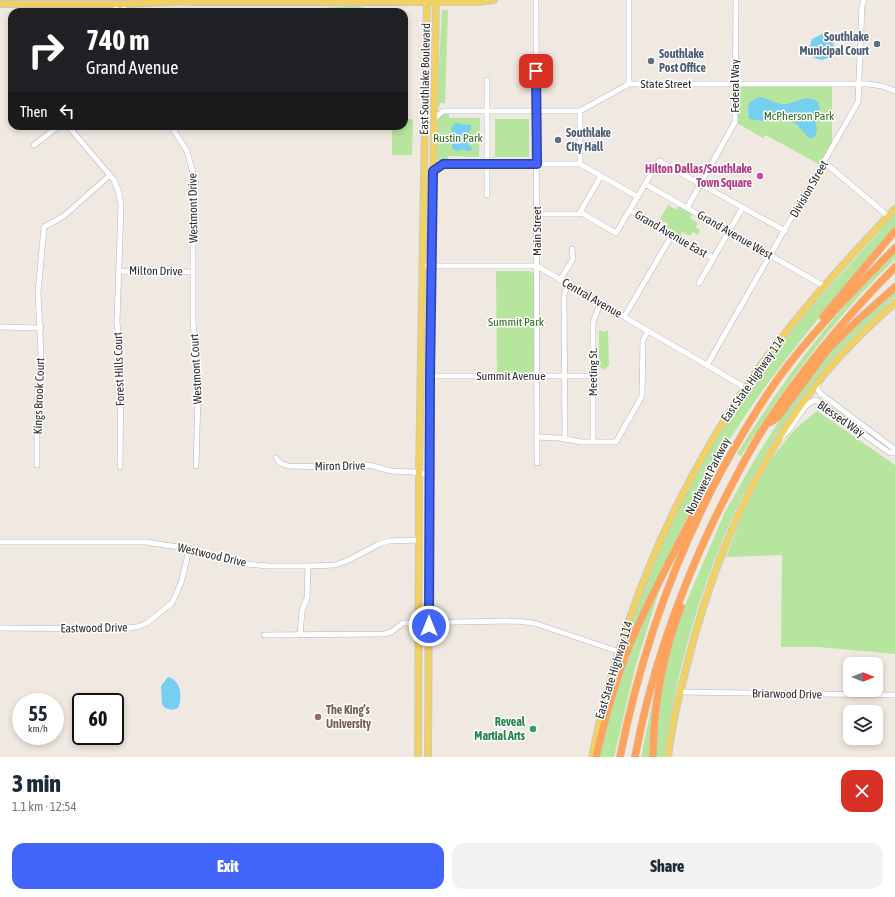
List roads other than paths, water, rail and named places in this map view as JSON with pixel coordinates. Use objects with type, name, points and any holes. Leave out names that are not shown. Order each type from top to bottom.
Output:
[{"type":"highway","points":[[813,334],[815,326],[895,231]]},
{"type":"highway","name":"Northwest Parkway","points":[[620,757],[652,629],[688,538],[738,441],[788,365],[813,334],[846,297],[895,248]]},
{"type":"highway","points":[[634,757],[642,715],[657,660],[686,580],[720,508],[765,426],[798,379],[840,326],[895,267]]},
{"type":"highway","points":[[765,426],[778,417],[830,348],[858,319],[895,287]]},
{"type":"highway","points":[[596,757],[608,709],[630,645],[654,591],[702,497],[712,490]]},
{"type":"highway","points":[[653,757],[658,699],[668,647],[687,591],[686,580]]},
{"type":"main road","points":[[189,2],[202,0]]},
{"type":"main road","points":[[0,4],[37,2],[124,4],[255,1],[494,0]]},
{"type":"main road","name":"East Southlake Boulevard","points":[[418,757],[419,473],[427,1]]},
{"type":"main road","name":"East Southlake Boulevard","points":[[428,757],[430,376],[436,1]]},
{"type":"main road","name":"East State Highway 114","points":[[592,757],[602,706],[617,651],[660,540],[713,437],[780,339],[824,286],[895,209]]},
{"type":"main road","points":[[668,757],[680,692],[704,604],[726,545],[778,440],[818,382],[840,356],[895,303]]},
{"type":"street","name":"Main Street","points":[[536,0],[537,462]]},
{"type":"street","points":[[629,0],[629,84]]},
{"type":"street","name":"Federal Way","points":[[687,208],[734,126],[736,0]]},
{"type":"street","name":"Division Street","points":[[707,365],[858,102],[860,84],[862,6],[864,0]]},
{"type":"street","points":[[487,80],[488,195]]},
{"type":"street","name":"State Street","points":[[443,111],[580,111],[629,84],[860,84],[882,86],[895,91]]},
{"type":"street","points":[[434,101],[443,111],[434,119]]},
{"type":"street","points":[[580,111],[580,164]]},
{"type":"street","points":[[34,145],[54,130]]},
{"type":"street","name":"Forest Hills Court","points":[[71,130],[110,175],[117,186],[120,206],[117,322],[121,368],[120,467]]},
{"type":"street","name":"Westmont Drive","points":[[174,130],[182,142],[192,166],[193,272]]},
{"type":"street","points":[[433,156],[443,164]]},
{"type":"street","points":[[580,212],[616,233],[659,161],[700,184],[706,185],[785,231]]},
{"type":"street","points":[[824,162],[888,216]]},
{"type":"street","points":[[433,171],[443,164],[580,164],[638,197]]},
{"type":"street","name":"Kings Brook Court","points":[[37,465],[37,392],[40,371],[41,328],[38,293],[44,227],[64,216],[110,175]]},
{"type":"street","points":[[537,214],[579,214],[601,176]]},
{"type":"street","name":"Grand Avenue West","points":[[646,184],[824,286]]},
{"type":"street","points":[[699,283],[742,207]]},
{"type":"street","name":"Grand Avenue East","points":[[630,210],[713,258]]},
{"type":"street","points":[[624,317],[672,234]]},
{"type":"street","points":[[560,280],[573,259],[572,249]]},
{"type":"street","points":[[422,266],[537,266]]},
{"type":"street","name":"Central Avenue","points":[[537,266],[746,388]]},
{"type":"street","name":"Milton Drive","points":[[119,271],[193,272]]},
{"type":"street","name":"Westmont Court","points":[[193,272],[198,398],[196,466]]},
{"type":"street","points":[[565,439],[564,295],[568,284]]},
{"type":"street","name":"Meeting St.","points":[[593,442],[593,323],[600,303]]},
{"type":"street","points":[[0,327],[41,328]]},
{"type":"street","points":[[537,437],[593,442],[616,442],[643,392],[643,340],[648,331]]},
{"type":"street","name":"Summit Avenue","points":[[430,376],[593,376]]},
{"type":"street","name":"Blessed Way","points":[[818,382],[817,389],[821,394],[893,448],[895,453]]},
{"type":"street","name":"Blessed Way","points":[[778,440],[786,435],[807,404],[816,400],[890,453],[895,453]]},
{"type":"street","name":"Miron Drive","points":[[276,458],[280,463],[288,466],[369,464],[390,471],[430,475]]},
{"type":"street","name":"Westwood Drive","points":[[0,542],[145,542],[189,550],[236,563],[268,566],[308,566],[337,564],[358,557],[379,544],[389,541],[419,540]]},
{"type":"street","name":"Eastwood Drive","points":[[0,628],[117,629],[137,627],[146,623],[172,603],[181,583],[189,550]]},
{"type":"street","points":[[300,635],[302,611],[307,598],[308,566]]},
{"type":"street","points":[[264,635],[384,634],[391,632],[403,623],[516,621],[534,623],[617,651]]},
{"type":"street","name":"Briarwood Drive","points":[[680,692],[895,695]]},
{"type":"water","points":[[824,33],[833,41],[834,51],[830,57],[822,60],[814,58],[809,49],[812,39]]},
{"type":"water","points":[[758,97],[782,104],[805,98],[817,101],[820,107],[815,136],[810,139],[796,124],[785,117],[778,116],[763,121],[749,119],[748,108],[750,102]]},
{"type":"water","points":[[455,123],[471,125],[471,129],[466,137],[468,144],[472,148],[471,151],[456,151],[452,149],[453,136],[451,129]]},
{"type":"water","points":[[168,677],[176,682],[180,690],[180,704],[178,708],[173,710],[165,708],[162,704],[161,686]]},
{"type":"place","name":"Southlake Municipal Court","points":[[877,44]]},
{"type":"place","name":"Southlake Post Office","points":[[651,61]]},
{"type":"place","name":"Southlake City Hall","points":[[558,140]]},
{"type":"place","name":"Hilton Dallas/Southlake Town Square","points":[[760,176]]},
{"type":"place","name":"The King’s University","points":[[318,717]]},
{"type":"place","name":"Reveal Martial Arts","points":[[533,729]]},
{"type":"park label","name":"McPherson Park","points":[[799,116]]},
{"type":"park label","name":"Rustin Park","points":[[458,138]]},
{"type":"park label","name":"Summit Park","points":[[516,322]]}]
